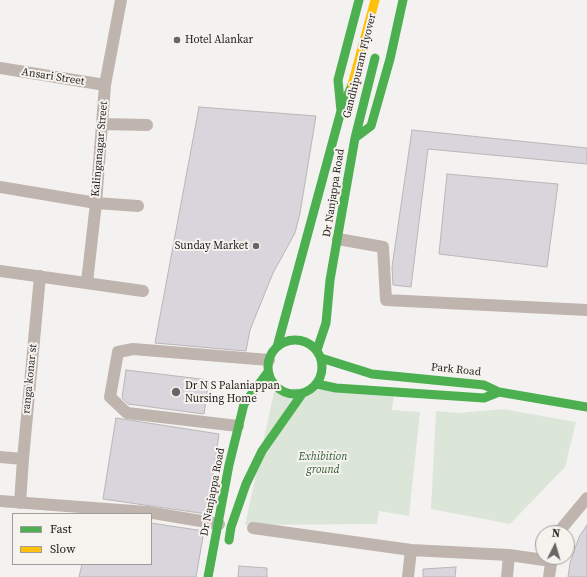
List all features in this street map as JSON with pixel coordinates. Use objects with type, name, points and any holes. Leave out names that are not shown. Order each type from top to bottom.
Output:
[{"type":"main road","name":"Dr Nanjappa Road","points":[[277,347],[341,112],[338,80],[359,0]]},
{"type":"main road","name":"Gandhipuram Flyover","points":[[341,112],[354,78],[375,0]]},
{"type":"main road","name":"Dr Nanjappa Road","points":[[319,354],[326,323],[330,280],[355,138],[370,126],[390,59],[403,0]]},
{"type":"main road","name":"Gandhipuram Flyover","points":[[355,138],[376,51]]},
{"type":"main road","points":[[293,340],[306,342],[319,354],[323,367],[322,376],[311,390],[302,394],[293,395],[284,393],[276,388],[271,380],[268,366],[271,354],[277,347],[284,342],[293,340]]},
{"type":"main road","name":"Park Road","points":[[319,354],[372,374],[484,385],[499,392],[587,407]]},
{"type":"main road","name":"Dr Nanjappa Road","points":[[208,577],[215,558],[219,524],[238,426],[244,404],[268,366]]},
{"type":"main road","points":[[317,384],[336,388],[484,398],[499,392]]},
{"type":"main road","points":[[227,546],[231,527],[246,484],[262,451],[302,394]]},
{"type":"street","name":"Kalinganagar Street","points":[[0,187],[96,203],[105,86],[121,0]]},
{"type":"street","name":"Ansari Street","points":[[0,68],[105,86]]},
{"type":"street","points":[[102,124],[147,125]]},
{"type":"street","points":[[87,282],[96,203],[138,206]]},
{"type":"street","points":[[338,239],[383,247],[386,300],[587,310]]},
{"type":"street","points":[[0,271],[143,290]]},
{"type":"street","name":"ranga konar st","points":[[20,503],[40,276]]},
{"type":"street","points":[[238,426],[127,413],[110,397],[118,352],[133,349],[268,366]]},
{"type":"street","points":[[0,457],[23,459]]},
{"type":"street","points":[[564,525],[587,498]]},
{"type":"street","points":[[0,501],[147,512],[219,524]]},
{"type":"street","points":[[253,528],[411,550],[535,557]]},
{"type":"street","points":[[408,577],[411,550]]},
{"type":"street","points":[[507,577],[509,555]]},
{"type":"street","points":[[549,577],[551,565]]},
{"type":"green space","name":"Exhibition ground","points":[[296,388],[394,395],[392,410],[420,412],[409,516],[379,511],[377,524],[245,525],[274,392]]},
{"type":"green space","points":[[503,409],[576,422],[565,467],[510,524],[431,509],[436,411],[459,413]]},
{"type":"building","points":[[199,107],[316,116],[300,213],[295,233],[273,273],[250,330],[246,351],[155,343]]},
{"type":"building","points":[[412,130],[587,148],[587,164],[428,149],[411,287],[393,285],[392,267]]},
{"type":"building","points":[[447,174],[558,184],[547,267],[439,254]]},
{"type":"building","points":[[126,370],[209,380],[204,414],[128,404],[122,398]]},
{"type":"building","points":[[116,418],[219,434],[207,514],[103,499]]},
{"type":"building","points":[[152,523],[204,531],[196,577],[79,577],[82,565],[152,565]]},
{"type":"building","points":[[587,525],[587,577],[568,577],[570,565],[575,565],[575,549],[579,537]]},
{"type":"building","points":[[239,566],[267,568],[267,577],[238,577]]},
{"type":"building","points":[[456,567],[455,577],[423,577],[423,569]]},
{"type":"traffic: fast","points":[[341,111],[338,80],[359,0]]},
{"type":"traffic: fast","points":[[355,138],[371,126],[390,59],[403,0]]},
{"type":"traffic: fast","points":[[317,350],[326,323],[330,280],[355,138],[375,58]]},
{"type":"traffic: fast","points":[[277,347],[341,111],[352,85]]},
{"type":"traffic: fast","points":[[290,340],[300,340],[310,344],[318,352],[322,362],[322,367],[322,372],[318,382],[310,390],[300,394],[290,394],[280,390],[272,382],[268,372],[268,362],[272,352],[280,344],[290,340]]},
{"type":"traffic: fast","points":[[321,358],[372,374],[484,385],[499,392],[587,407]]},
{"type":"traffic: fast","points":[[208,577],[229,465],[244,404],[268,372]]},
{"type":"traffic: fast","points":[[317,384],[336,388],[484,398],[499,392]]},
{"type":"traffic: fast","points":[[229,540],[231,527],[246,484],[262,451],[302,394]]},
{"type":"traffic: slow","points":[[352,85],[375,0]]},
{"type":"place","name":"Hotel Alankar","points":[[177,40]]},
{"type":"place","name":"Sunday Market","points":[[256,246]]},
{"type":"place","name":"Dr N S Palaniappan Nursing Home","points":[[176,392]]}]
